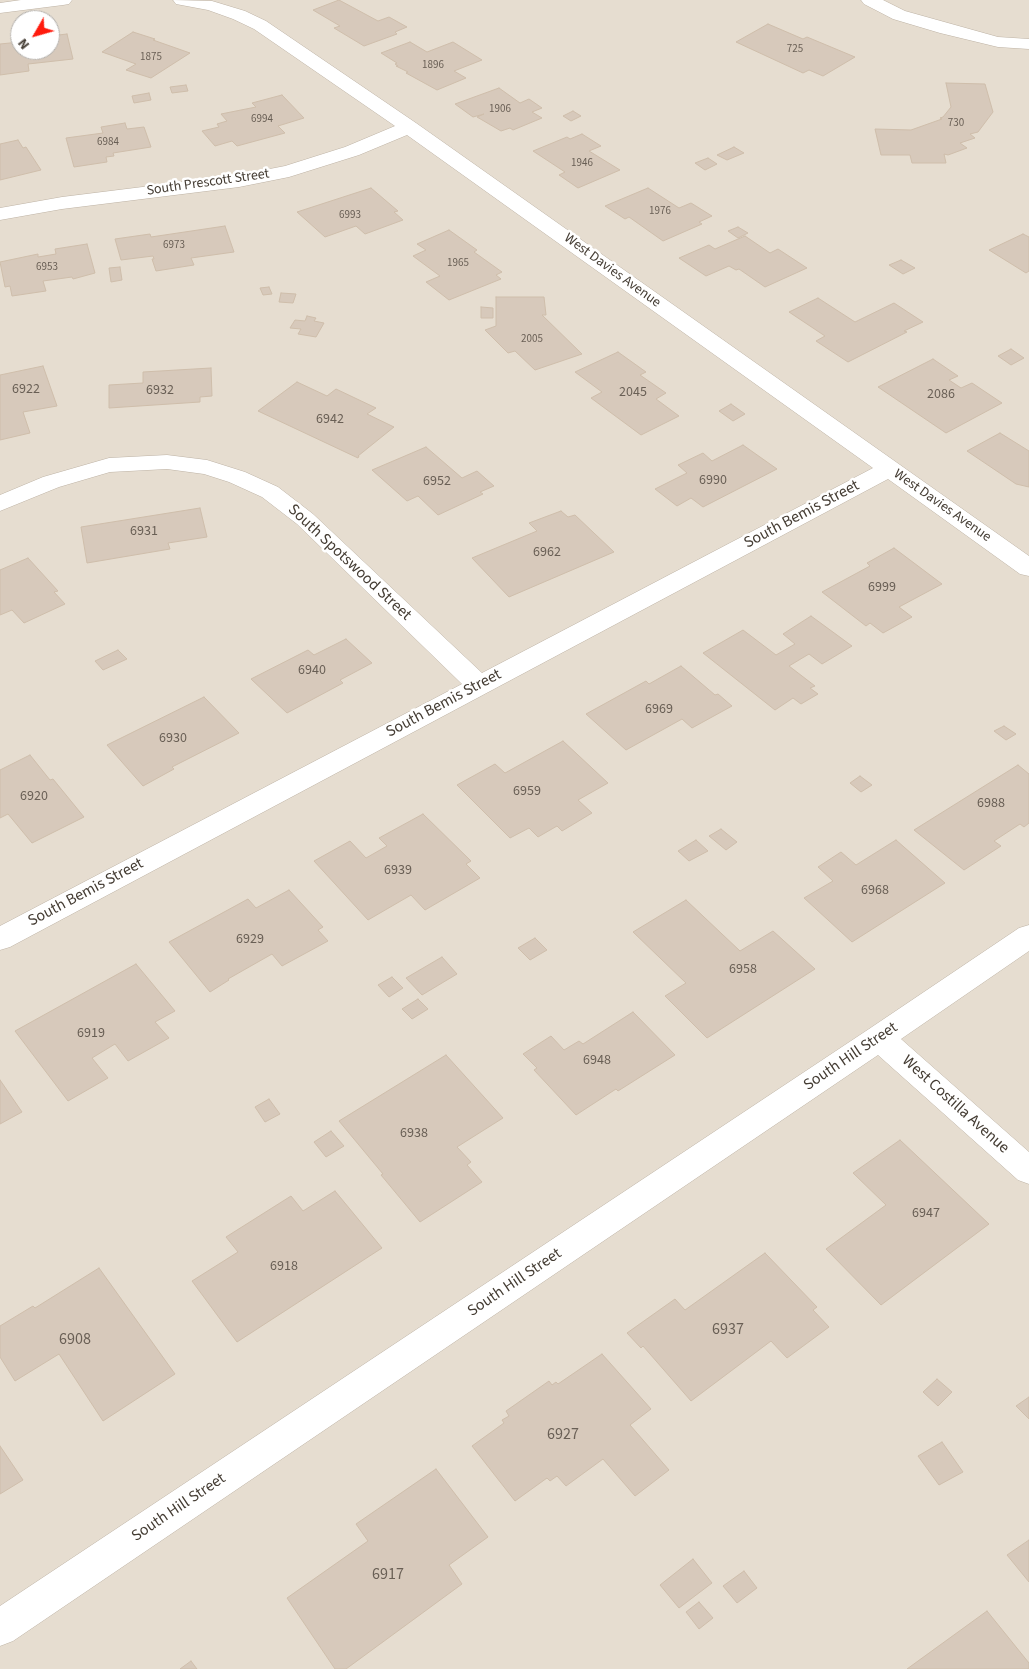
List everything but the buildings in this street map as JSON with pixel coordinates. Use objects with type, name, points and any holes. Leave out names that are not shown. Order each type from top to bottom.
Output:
[{"type":"street","points":[[0,8],[63,0]]},
{"type":"street","name":"West Davies Avenue","points":[[182,0],[212,6],[239,15],[260,25],[409,127],[1029,568]]},
{"type":"street","points":[[870,0],[899,16],[998,42],[1029,44]]},
{"type":"street","name":"South Prescott Street","points":[[0,214],[62,203],[239,180],[289,170],[352,151],[409,127]]},
{"type":"street","name":"South Spotswood Street","points":[[0,504],[51,482],[109,465],[167,462],[207,468],[237,477],[270,492],[305,519],[479,686]]},
{"type":"street","name":"South Bemis Street","points":[[0,939],[889,469]]},
{"type":"street","name":"South Hill Street","points":[[0,1628],[1029,936]]},
{"type":"street","name":"West Costilla Avenue","points":[[880,1038],[1029,1171]]},
{"type":"shaded area","points":[[0,0],[1029,0],[1029,1669],[0,1669]]}]
